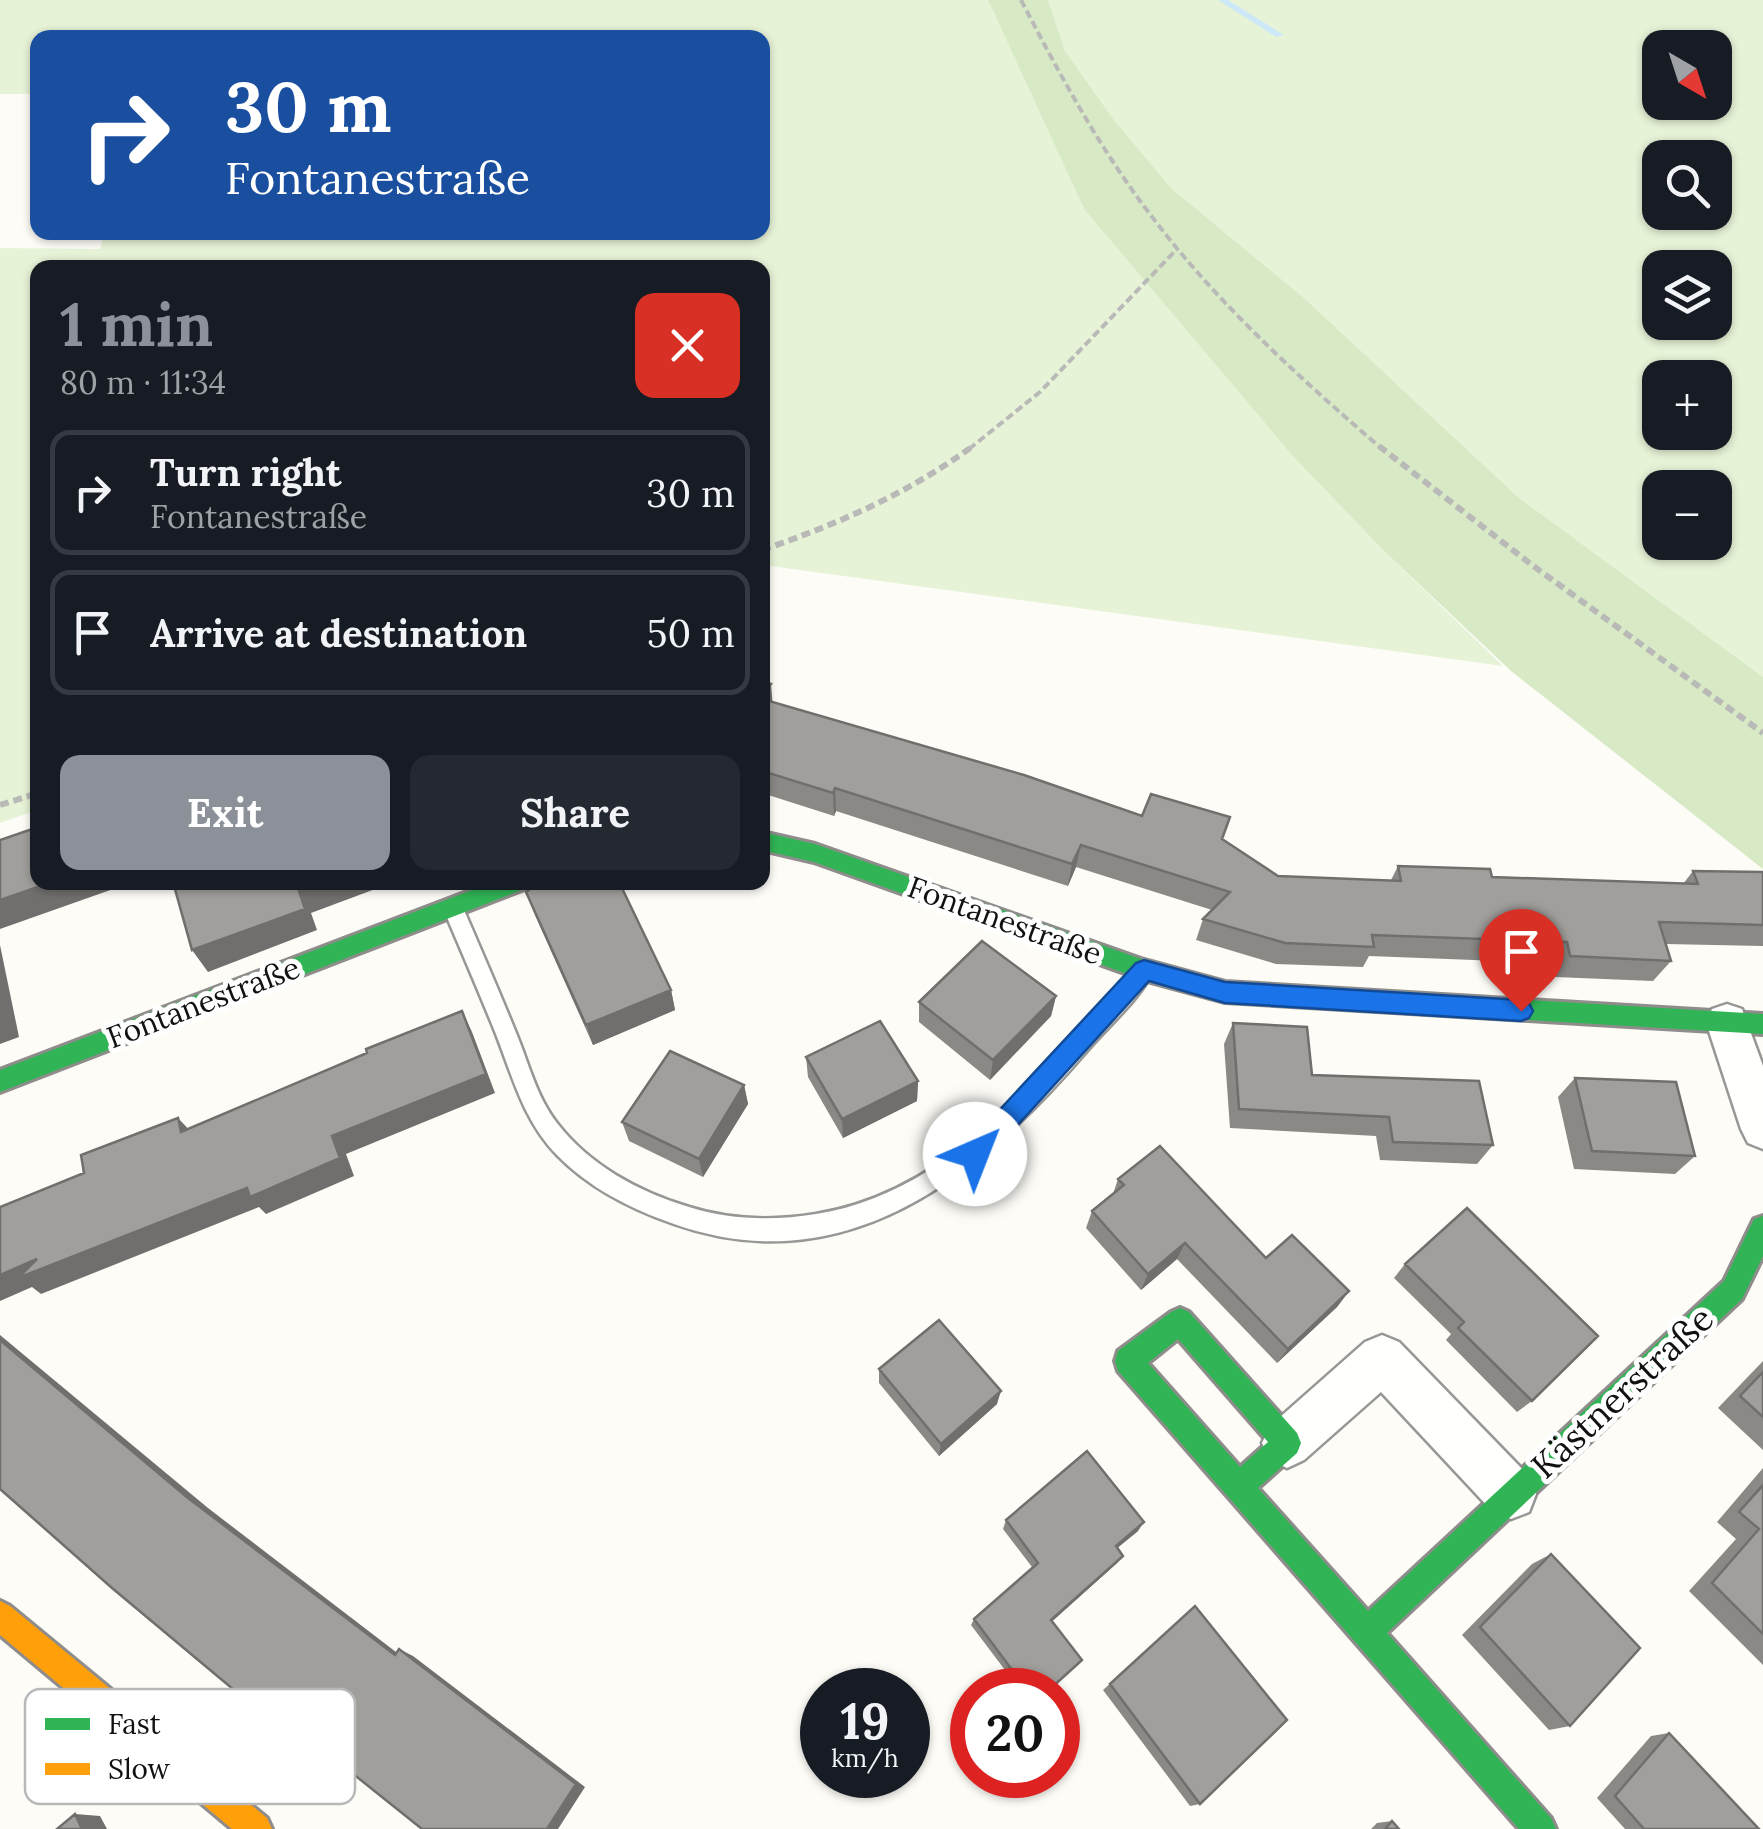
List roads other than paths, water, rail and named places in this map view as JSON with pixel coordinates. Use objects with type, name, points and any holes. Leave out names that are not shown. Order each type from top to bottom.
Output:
[{"type":"street","name":"Fontanestraße","points":[[770,843],[868,870],[1144,970],[1225,992],[1745,1023],[1763,1129]]},
{"type":"street","name":"Fontanestraße","points":[[0,1081],[499,890]]},
{"type":"street","name":"Kästnerstraße","points":[[1366,1632],[1733,1290],[1763,1228]]},
{"type":"street","points":[[1288,1443],[1180,1322],[1128,1362],[1540,1829]]},
{"type":"street","name":"Kästnerstraße","points":[[1238,1487],[1382,1359],[1511,1494]]},
{"type":"street","points":[[0,1616],[88,1689]]},
{"type":"street","points":[[226,1804],[256,1829]]},
{"type":"lane","points":[[453,908],[537,1111],[562,1144],[604,1181],[648,1206],[746,1231],[826,1226],[884,1209],[933,1185],[975,1154],[1026,1103],[1144,970]]},
{"type":"waterway","points":[[1222,0],[1279,35]]}]
